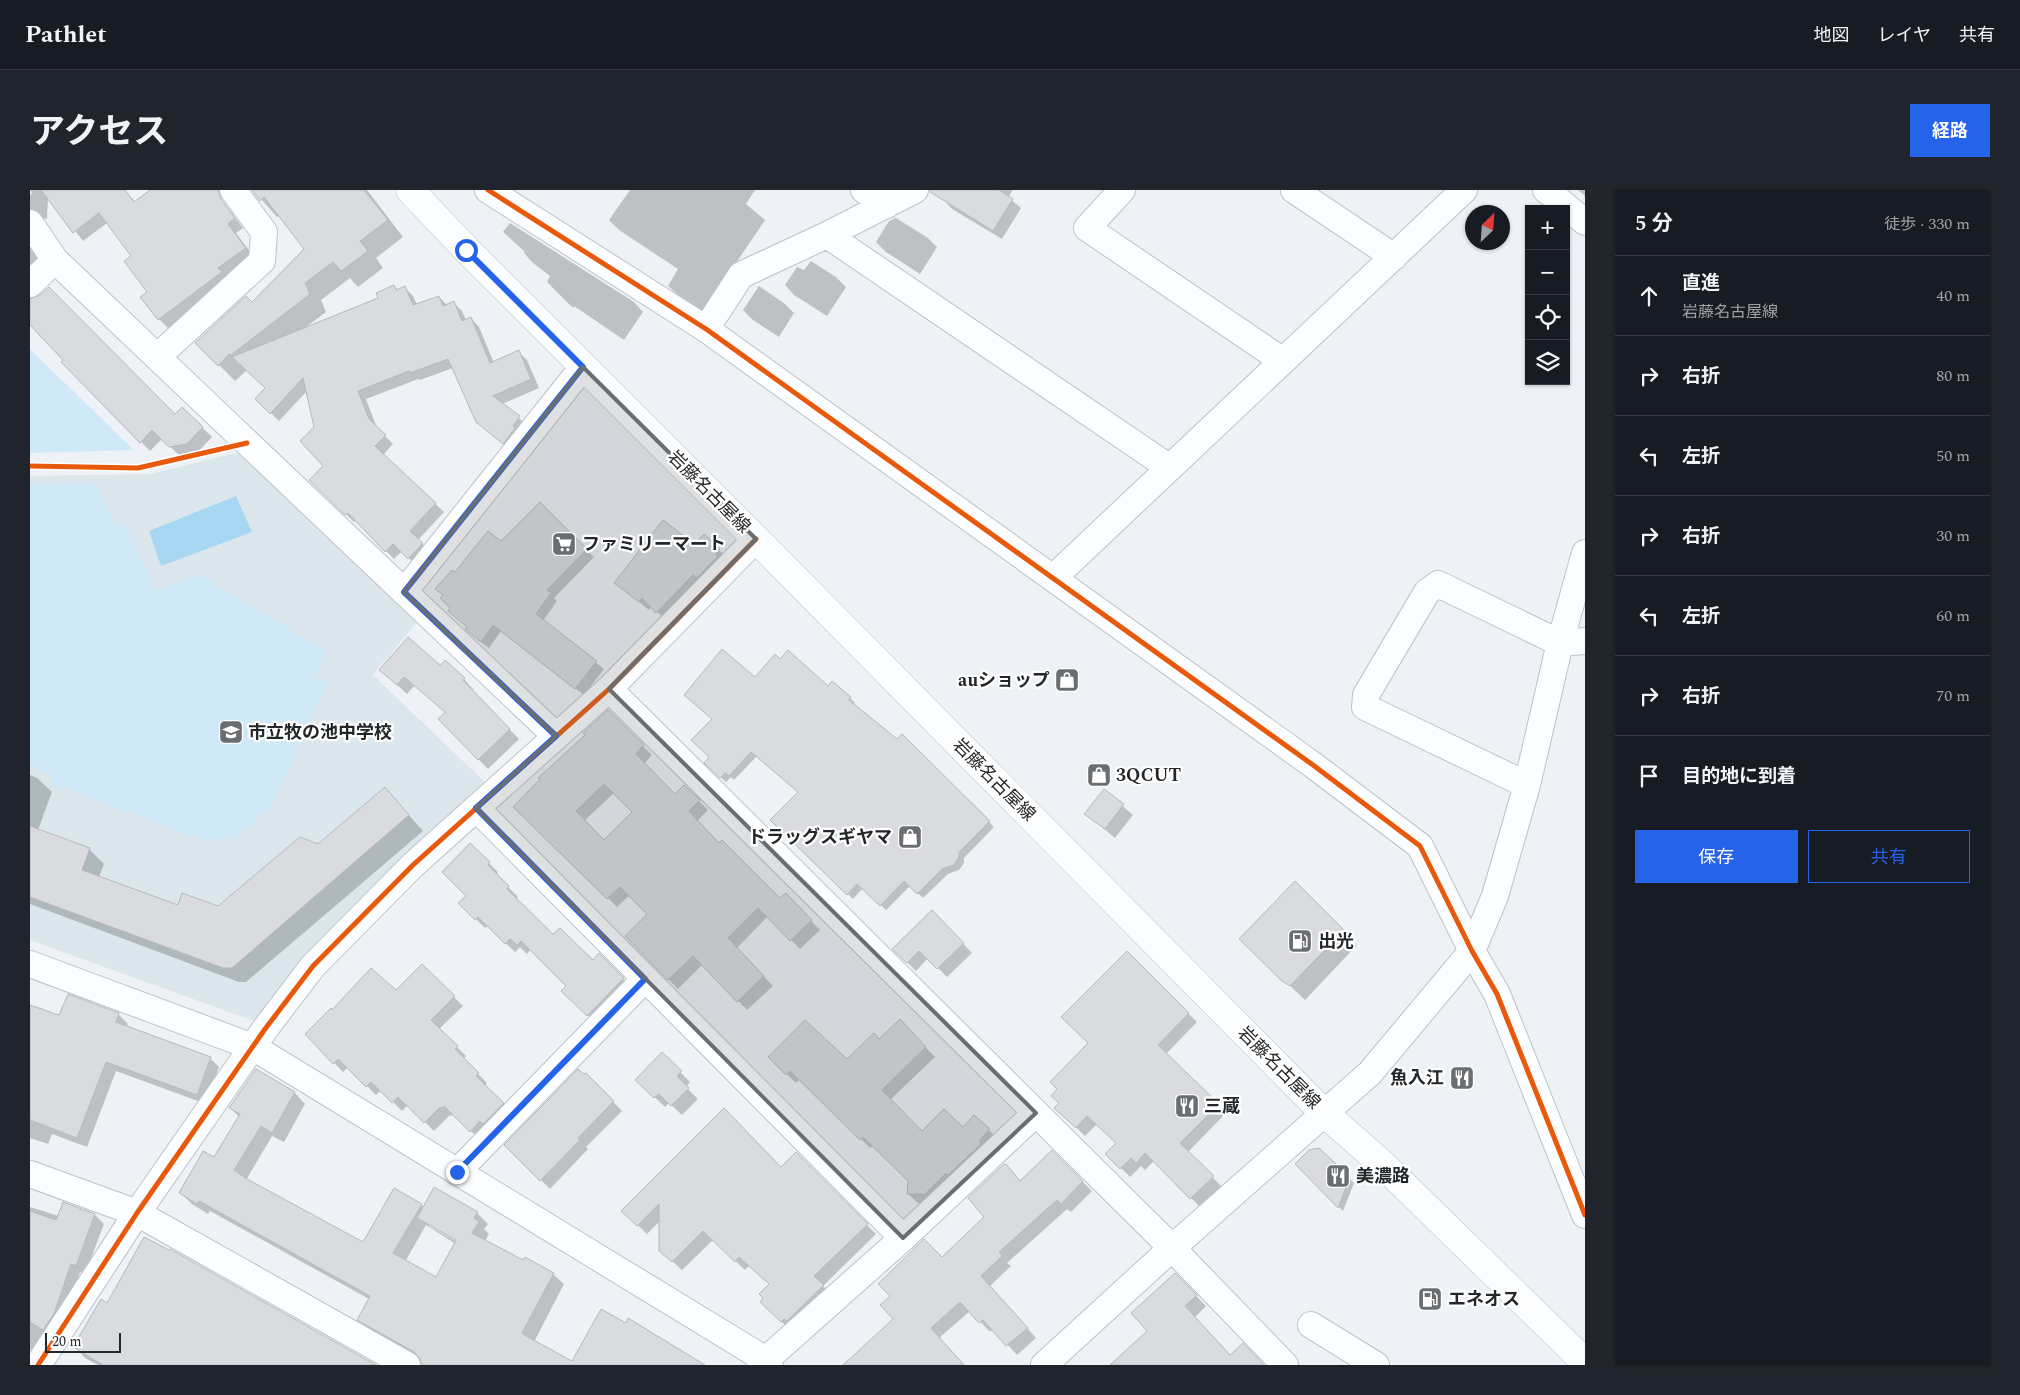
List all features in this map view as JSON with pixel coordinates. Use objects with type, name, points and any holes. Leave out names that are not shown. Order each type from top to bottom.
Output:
[{"type":"main road","name":"岩藤名古屋線","points":[[410,190],[466,250],[756,539],[1323,1112],[1379,1161],[1585,1362]]},
{"type":"street","points":[[157,357],[262,261],[264,232],[233,190]]},
{"type":"street","points":[[488,190],[706,329],[1313,765],[1420,846],[1472,951],[1497,994],[1585,1215]]},
{"type":"street","points":[[864,190],[887,205]]},
{"type":"street","points":[[706,329],[741,275],[827,235],[915,190]]},
{"type":"street","points":[[1122,190],[1088,228],[1283,361]]},
{"type":"street","points":[[1294,190],[1394,257]]},
{"type":"street","points":[[1053,578],[1464,190]]},
{"type":"street","points":[[1546,190],[1585,222]]},
{"type":"street","points":[[30,223],[55,260],[556,736]]},
{"type":"street","points":[[827,235],[1170,468]]},
{"type":"street","points":[[30,284],[55,260]]},
{"type":"street","points":[[404,592],[583,367]]},
{"type":"street","points":[[38,1365],[137,1213],[253,1047],[313,966],[413,865],[609,689],[756,539]]},
{"type":"street","points":[[1044,1365],[1323,1112],[1370,1073],[1472,951],[1495,896],[1526,785],[1573,642],[1585,553]]},
{"type":"street","points":[[1526,785],[1365,707],[1366,694],[1427,592],[1438,584],[1573,642]]},
{"type":"street","points":[[609,689],[1172,1248],[1285,1365]]},
{"type":"street","points":[[476,808],[903,1238]]},
{"type":"street","points":[[30,964],[253,1047],[765,1363],[903,1238],[1036,1113]]},
{"type":"street","points":[[457,1172],[645,979]]},
{"type":"street","points":[[30,1174],[137,1213],[407,1365]]},
{"type":"street","points":[[1311,1325],[1376,1365]]},
{"type":"highlighted area","points":[[583,367],[756,539],[609,689],[1036,1113],[903,1238],[476,808],[556,736],[404,592]]},
{"type":"shaded area","points":[[30,349],[134,450],[30,453]]},
{"type":"shaded area","name":"市立牧の池中学校","points":[[236,453],[250,457],[418,621],[373,675],[491,788],[260,1020],[251,1020],[30,940],[30,476],[150,474]]},
{"type":"shaded area","points":[[95,483],[116,525],[125,523],[156,589],[200,575],[326,651],[315,676],[327,682],[271,807],[236,838],[202,840],[51,783],[54,775],[30,765],[30,484]]},
{"type":"water","points":[[236,496],[252,532],[161,566],[149,531]]},
{"type":"building","points":[[41,190],[125,190],[134,202],[150,190],[218,190],[221,199],[235,218],[228,224],[246,248],[218,268],[222,272],[158,320],[140,297],[147,292],[124,261],[131,256],[99,213],[73,233]]},
{"type":"building","points":[[252,190],[364,190],[388,220],[360,241],[368,251],[341,271],[333,262],[305,283],[310,294],[231,355],[229,354],[218,366],[195,343],[246,296],[252,302],[304,249],[264,197],[260,201]]},
{"type":"building","points":[[930,190],[999,190],[1013,199],[993,231],[930,192]]},
{"type":"building","points":[[394,285],[396,290],[405,286],[413,305],[439,296],[443,306],[454,301],[462,321],[471,317],[490,363],[519,350],[531,379],[493,396],[520,416],[513,426],[515,428],[503,444],[476,422],[448,359],[410,373],[409,371],[358,391],[369,419],[386,435],[375,446],[436,503],[410,531],[423,543],[408,559],[393,544],[385,552],[348,513],[345,515],[309,480],[323,466],[300,441],[314,427],[303,378],[270,414],[255,399],[265,388],[232,357],[378,298],[376,293]]},
{"type":"building","points":[[49,287],[175,414],[182,407],[203,427],[187,444],[169,447],[152,430],[140,443],[61,362],[63,360],[30,325],[30,299],[40,295]]},
{"type":"building","points":[[540,502],[587,549],[547,590],[551,593],[536,614],[597,661],[575,689],[493,625],[481,642],[448,611],[450,608],[440,598],[443,595],[435,589],[452,570],[455,572],[488,531],[501,541]]},
{"type":"building","points":[[663,520],[694,544],[704,534],[720,549],[715,554],[718,556],[697,578],[693,575],[656,613],[642,598],[639,602],[614,583]]},
{"type":"building","points":[[408,637],[440,665],[445,660],[465,678],[463,680],[510,729],[478,760],[438,719],[445,712],[404,677],[397,685],[379,670]]},
{"type":"building","points":[[722,649],[755,677],[775,654],[780,659],[788,650],[828,686],[832,681],[851,697],[849,700],[897,739],[902,734],[990,821],[959,852],[959,857],[954,865],[942,869],[917,894],[904,881],[880,906],[857,884],[847,895],[770,820],[798,792],[751,752],[729,776],[725,773],[720,778],[704,763],[709,757],[691,740],[712,719],[684,695]]},
{"type":"building","points":[[608,710],[644,745],[636,754],[675,794],[684,785],[700,800],[689,811],[719,843],[722,840],[780,898],[786,893],[812,920],[790,941],[758,908],[728,938],[764,976],[737,1002],[693,956],[668,980],[625,936],[647,914],[620,887],[607,899],[513,807],[540,779],[538,778],[585,735],[583,733]],"holes":[[[604,784],[632,812],[604,840],[576,811]]]},
{"type":"building","points":[[385,787],[409,815],[232,968],[223,968],[30,897],[30,826],[90,848],[82,870],[178,905],[182,893],[218,906],[300,837],[318,844]]},
{"type":"building","points":[[1104,789],[1124,804],[1105,829],[1084,814]]},
{"type":"building","points":[[470,843],[490,862],[488,865],[509,886],[507,889],[553,934],[560,928],[593,960],[599,953],[624,978],[587,1016],[561,991],[566,986],[521,941],[517,945],[510,939],[505,944],[478,917],[475,920],[458,903],[466,896],[442,872]]},
{"type":"building","points":[[1295,881],[1344,930],[1290,986],[1282,981],[1239,939]]},
{"type":"building","points":[[932,910],[964,943],[937,969],[919,951],[907,963],[892,949]]},
{"type":"building","points":[[1127,951],[1189,1013],[1158,1045],[1219,1104],[1180,1143],[1214,1176],[1190,1199],[1145,1153],[1136,1163],[1131,1158],[1120,1169],[1105,1154],[1116,1143],[1087,1116],[1076,1128],[1054,1108],[1059,1103],[1051,1096],[1057,1089],[1050,1082],[1088,1043],[1061,1017]]},
{"type":"building","points":[[422,964],[455,996],[431,1020],[458,1046],[455,1049],[479,1073],[476,1076],[504,1103],[483,1124],[480,1121],[470,1132],[444,1106],[440,1107],[424,1123],[398,1097],[392,1103],[371,1082],[366,1087],[338,1059],[333,1064],[305,1034],[331,1008],[332,1010],[371,968],[396,990]]},
{"type":"building","points":[[68,994],[119,1013],[116,1022],[211,1057],[197,1095],[106,1062],[77,1138],[30,1120],[30,1005],[59,1015]]},
{"type":"building","points":[[900,1019],[926,1047],[882,1090],[922,1131],[944,1109],[963,1127],[974,1115],[990,1129],[979,1141],[981,1144],[948,1175],[946,1173],[925,1194],[907,1194],[908,1181],[863,1137],[860,1140],[790,1071],[786,1075],[768,1057],[805,1020],[847,1059],[874,1033],[879,1039]]},
{"type":"building","points":[[662,1052],[682,1071],[677,1076],[689,1088],[671,1106],[659,1094],[654,1098],[635,1080]]},
{"type":"building","points":[[256,1069],[295,1092],[272,1133],[261,1126],[234,1170],[247,1179],[363,1242],[394,1188],[422,1204],[393,1253],[436,1277],[456,1240],[417,1218],[434,1187],[478,1212],[474,1218],[479,1222],[472,1233],[523,1260],[525,1257],[554,1273],[522,1333],[526,1336],[572,1361],[601,1309],[626,1323],[628,1318],[705,1365],[422,1365],[420,1358],[414,1352],[357,1320],[370,1296],[199,1201],[197,1204],[179,1193],[203,1151],[214,1157],[240,1114],[229,1108]]},
{"type":"building","points":[[578,1069],[584,1074],[586,1073],[614,1101],[578,1138],[580,1140],[540,1181],[504,1145]]},
{"type":"building","points":[[724,1108],[781,1167],[796,1152],[868,1224],[814,1276],[824,1285],[787,1321],[784,1319],[781,1322],[760,1302],[763,1298],[759,1294],[769,1284],[739,1257],[735,1262],[703,1231],[672,1262],[659,1251],[659,1204],[637,1226],[621,1211]]},
{"type":"building","points":[[1319,1148],[1350,1177],[1338,1208],[1295,1164],[1309,1150]]},
{"type":"building","points":[[1052,1150],[1083,1181],[1061,1204],[1057,1200],[999,1252],[1002,1256],[981,1276],[1028,1328],[1006,1346],[983,1320],[979,1323],[960,1302],[931,1328],[964,1365],[843,1365],[893,1319],[880,1305],[890,1296],[878,1284],[924,1239],[942,1257],[984,1217],[968,1198],[1003,1165],[1006,1164],[1020,1181]]},
{"type":"building","points":[[63,1202],[95,1214],[76,1266],[71,1264],[54,1314],[43,1330],[30,1322],[30,1211],[56,1220]]},
{"type":"building","points":[[144,1237],[170,1249],[376,1365],[103,1365],[73,1347],[101,1299],[107,1303]]},
{"type":"building","points":[[1175,1273],[1197,1295],[1185,1306],[1230,1355],[1243,1343],[1264,1365],[1110,1365],[1147,1331],[1131,1313]]},
{"type":"cycle path","points":[[488,190],[706,329],[1313,765],[1420,846],[1472,951],[1497,994],[1585,1215]]},
{"type":"cycle path","points":[[30,466],[138,468],[247,443]]},
{"type":"cycle path","points":[[38,1365],[137,1213],[265,1029],[313,966],[413,865],[609,689],[756,539]]},
{"type":"place","name":"ファミリーマート","points":[[564,544]]},
{"type":"place","name":"auショップ","points":[[1067,680]]},
{"type":"place","name":"市立牧の池中学校","points":[[231,732]]},
{"type":"place","name":"3QCUT","points":[[1099,775]]},
{"type":"place","name":"ドラッグスギヤマ","points":[[910,837]]},
{"type":"place","name":"出光","points":[[1300,941]]},
{"type":"place","name":"魚入江","points":[[1462,1078]]},
{"type":"place","name":"三蔵","points":[[1187,1106]]},
{"type":"place","name":"美濃路","points":[[1338,1176]]},
{"type":"place","name":"エネオス","points":[[1430,1299]]},
{"type":"route","points":[[457,1172],[645,979],[476,808],[556,736],[404,592],[583,367],[466,250]]}]
